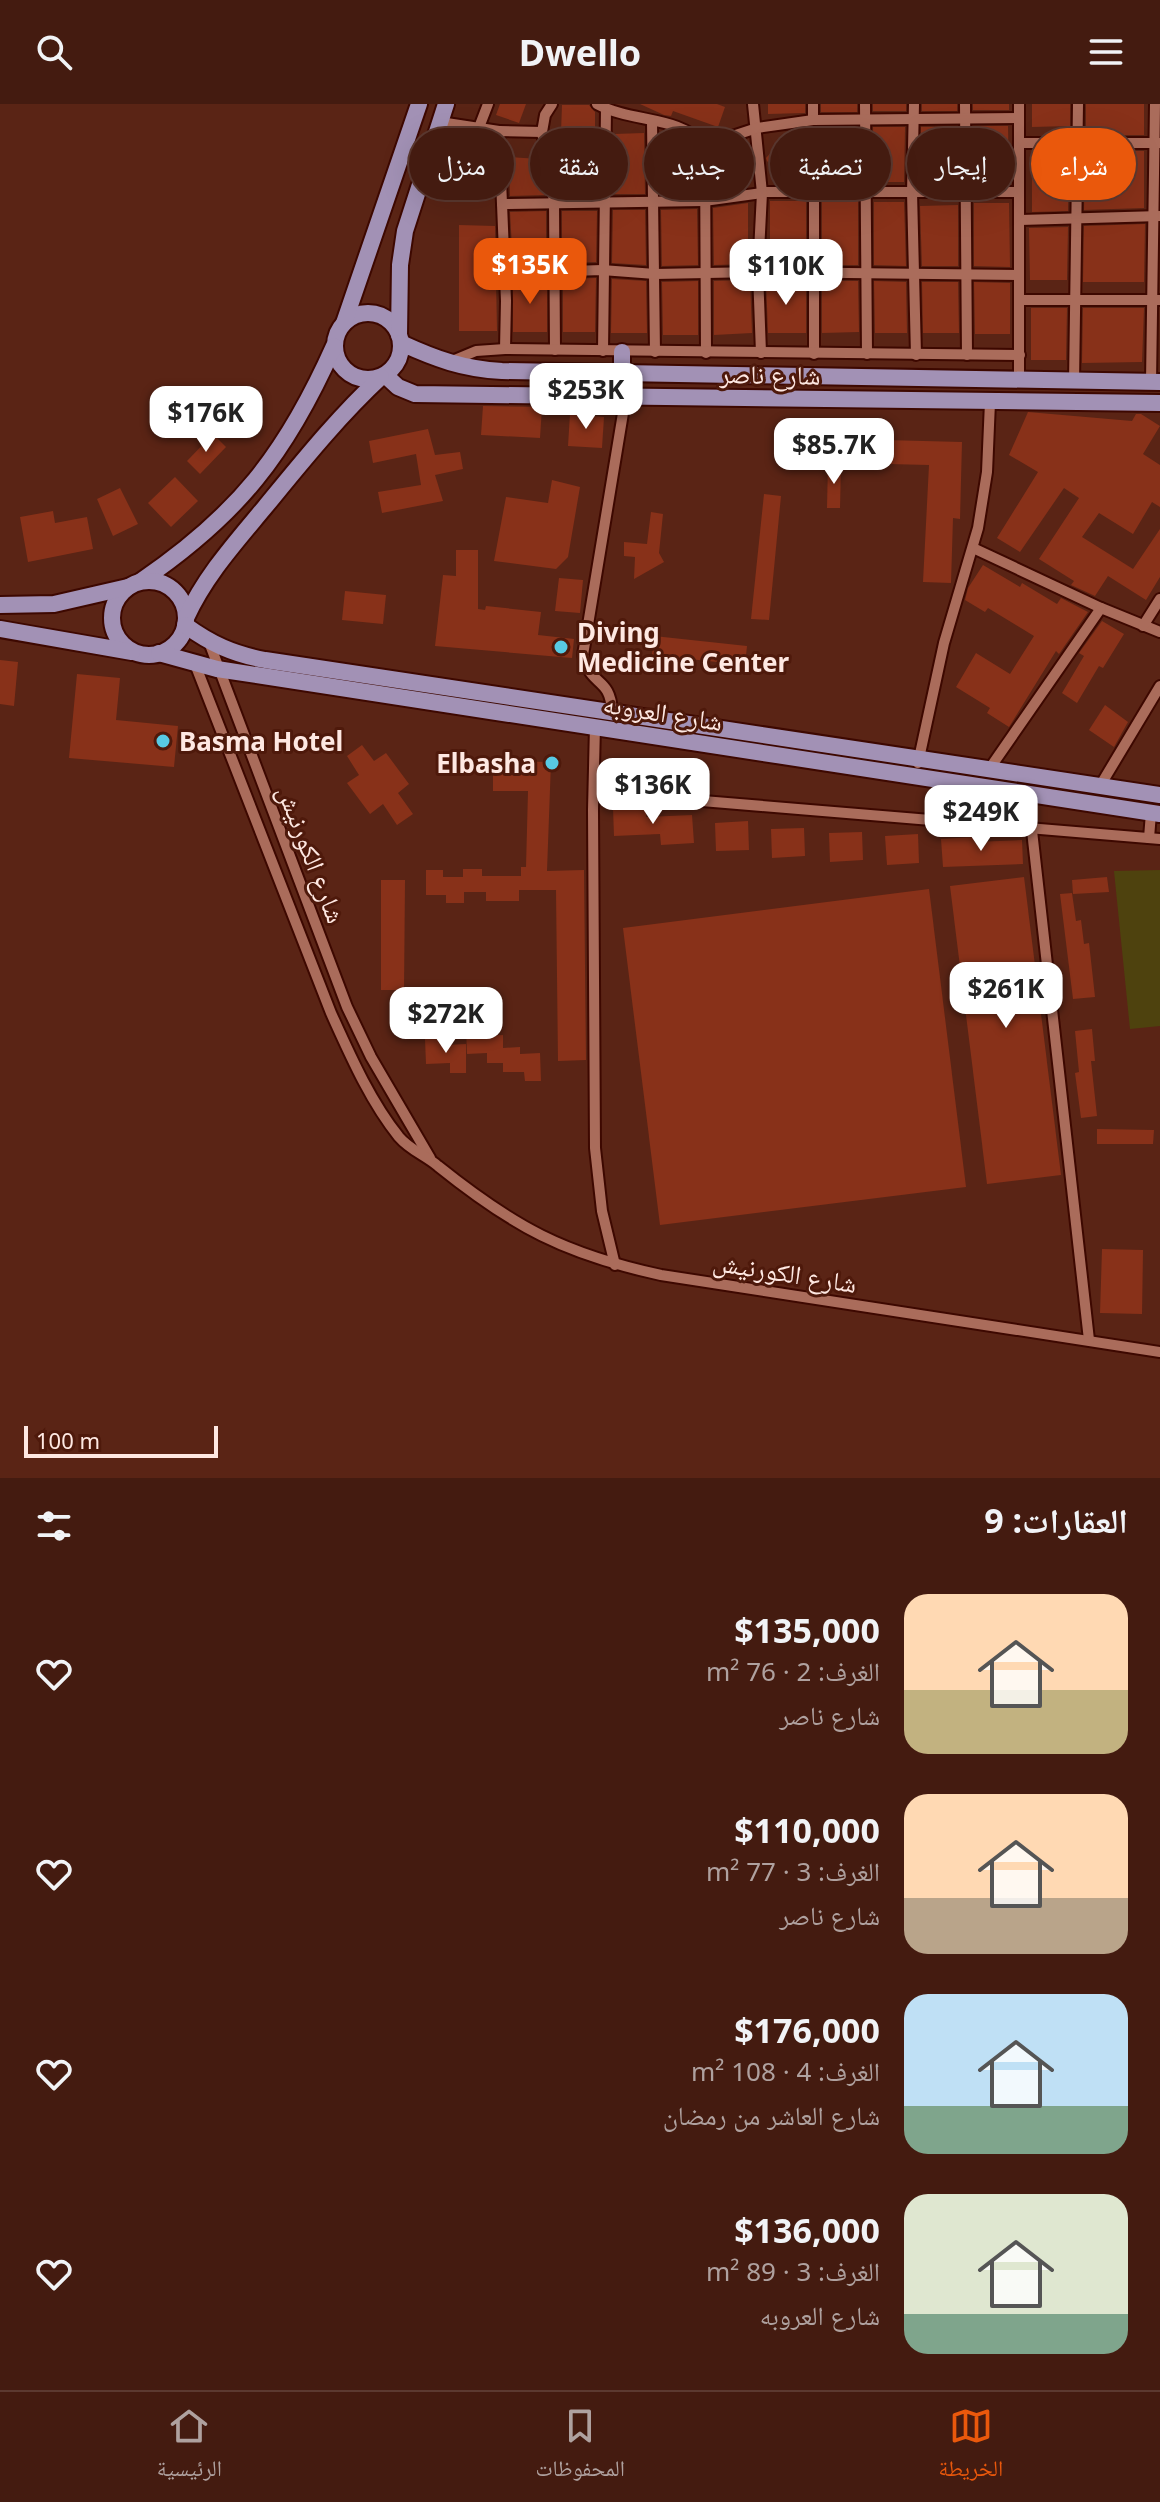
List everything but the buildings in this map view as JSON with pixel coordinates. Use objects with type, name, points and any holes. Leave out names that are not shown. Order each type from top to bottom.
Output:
[{"type":"main road","points":[[136,653],[118,638],[113,627],[115,604],[135,584],[174,559],[235,506],[283,445],[302,413],[344,323],[419,104]]},
{"type":"main road","points":[[0,629],[136,653],[159,653],[176,643],[195,599],[219,563],[327,431],[394,367],[400,356],[400,265],[405,231],[446,104]]},
{"type":"main road","points":[[344,323],[354,315],[366,312],[379,314],[390,321],[400,339]]},
{"type":"main road","name":"شارع ناصر","points":[[400,339],[447,362],[470,369],[1074,383],[1155,382]]},
{"type":"main road","points":[[334,346],[344,370],[355,377],[368,380],[383,376]]},
{"type":"main road","points":[[622,352],[622,372]]},
{"type":"main road","points":[[703,397],[705,373]]},
{"type":"main road","name":"شارع ناصر","points":[[383,376],[415,394],[1160,403]]},
{"type":"main road","points":[[0,605],[54,604],[154,581],[167,585],[177,594],[184,605],[186,621]]},
{"type":"main road","name":"شارع العروبه","points":[[186,621],[209,642],[236,654],[265,660],[1160,795]]},
{"type":"main road","name":"شارع العروبه","points":[[159,653],[217,669],[1155,814]]},
{"type":"main road","points":[[1108,788],[1115,807]]},
{"type":"street","points":[[479,128],[488,104]]},
{"type":"street","points":[[543,128],[545,115],[552,104]]},
{"type":"street","points":[[753,104],[762,192],[758,272],[761,353]]},
{"type":"street","points":[[813,104],[813,120]]},
{"type":"street","points":[[865,104],[865,128]]},
{"type":"street","points":[[914,104],[914,128]]},
{"type":"street","points":[[965,104],[965,128]]},
{"type":"street","points":[[1019,104],[1019,380]]},
{"type":"street","points":[[1077,128],[1078,104]]},
{"type":"street","points":[[1155,104],[1158,143],[1155,382]]},
{"type":"street","points":[[603,351],[602,106],[683,128]]},
{"type":"street","points":[[754,129],[813,120],[1019,118]]},
{"type":"street","points":[[440,122],[468,128]]},
{"type":"street","points":[[652,122],[655,352]]},
{"type":"street","points":[[1020,143],[1031,143]]},
{"type":"street","points":[[1136,143],[1158,143]]},
{"type":"street","points":[[502,204],[704,201],[770,192]]},
{"type":"street","points":[[502,200],[505,349]]},
{"type":"street","points":[[814,200],[814,354]]},
{"type":"street","points":[[864,200],[867,354]]},
{"type":"street","points":[[912,200],[916,355]]},
{"type":"street","points":[[965,200],[967,355]]},
{"type":"street","points":[[1074,383],[1075,200]]},
{"type":"street","points":[[554,201],[555,350]]},
{"type":"street","points":[[704,201],[706,353]]},
{"type":"street","points":[[1020,220],[1156,216]]},
{"type":"street","points":[[504,273],[602,270],[655,274],[1019,275]]},
{"type":"street","points":[[1019,300],[1156,300]]},
{"type":"street","points":[[447,362],[476,351],[505,349],[1020,355]]},
{"type":"street","points":[[612,711],[606,686],[587,671],[583,655],[626,395]]},
{"type":"street","points":[[916,777],[944,643],[973,548],[985,491],[990,402]]},
{"type":"street","points":[[973,548],[1160,632]]},
{"type":"street","points":[[1143,626],[1160,599]]},
{"type":"street","points":[[990,768],[1101,608]]},
{"type":"street","name":"شارع الكورنيش","points":[[209,642],[347,1007],[371,1057],[431,1160]]},
{"type":"street","name":"شارع الكورنيش","points":[[195,664],[331,1013],[355,1065],[400,1138],[483,1202],[527,1230],[569,1250],[615,1265],[661,1275],[1160,1352]]},
{"type":"street","points":[[1108,788],[1160,686]]},
{"type":"street","points":[[595,726],[595,1148],[602,1211],[615,1265]]},
{"type":"street","points":[[594,792],[1155,838],[1155,814]]},
{"type":"street","points":[[1028,795],[1089,1340]]},
{"type":"shaded area","points":[[1160,870],[1160,1026],[1130,1029],[1114,871]]},
{"type":"place","name":"Diving Medicine Center","points":[[561,647]]},
{"type":"place","name":"Basma Hotel","points":[[163,741]]},
{"type":"place","name":"Elbasha","points":[[552,763]]}]
